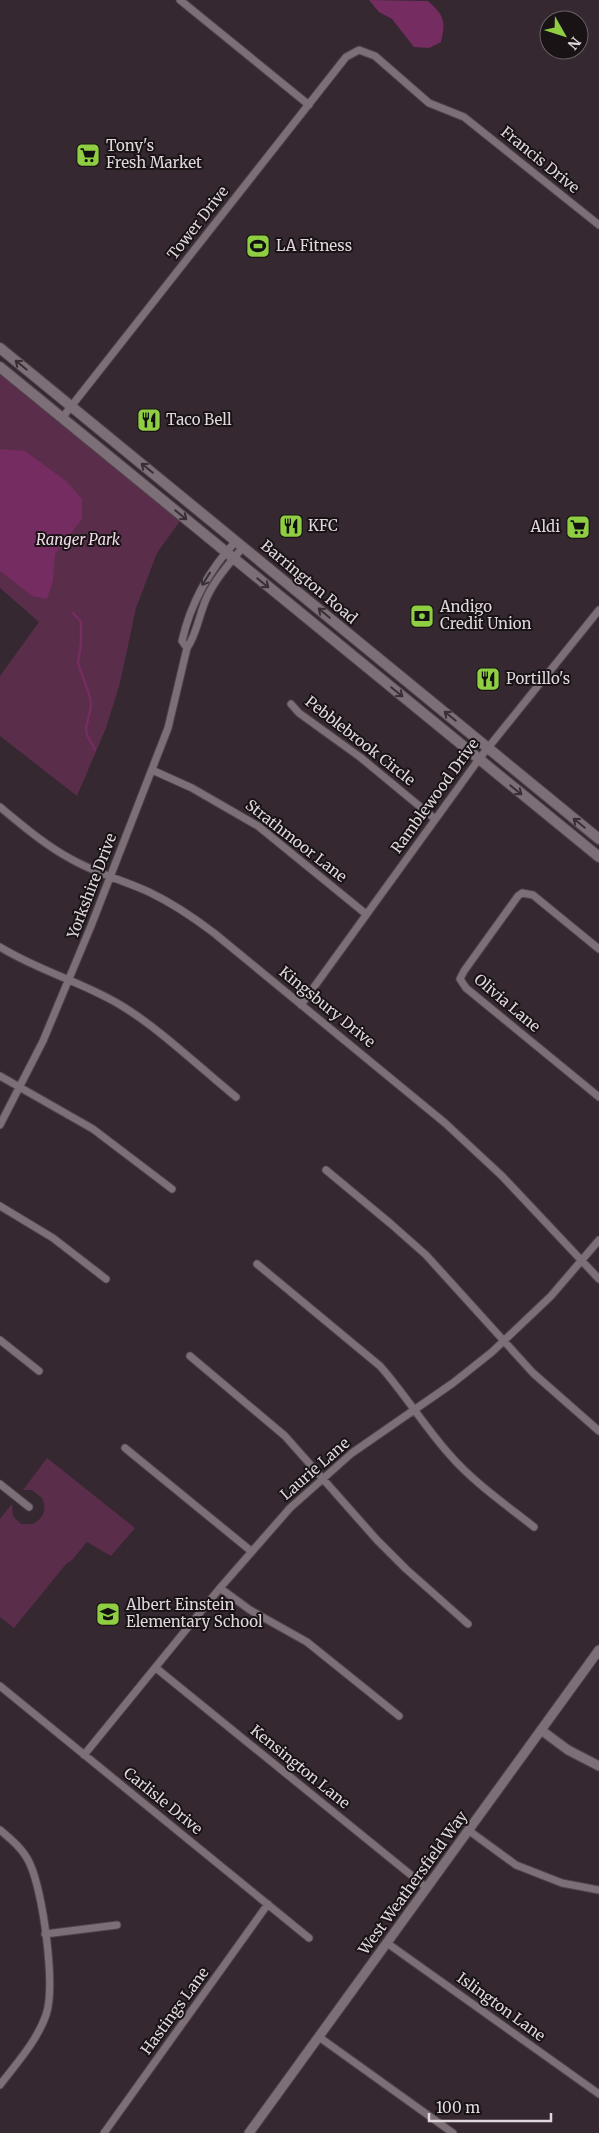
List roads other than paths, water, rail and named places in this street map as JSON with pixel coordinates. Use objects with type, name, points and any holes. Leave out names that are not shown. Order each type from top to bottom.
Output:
[{"type":"main road","name":"Barrington Road","points":[[0,348],[599,839]]},
{"type":"main road","name":"Barrington Road","points":[[0,368],[599,857]]},
{"type":"street","points":[[180,0],[309,104]]},
{"type":"street","name":"Tower Drive","points":[[62,418],[346,57],[359,50]]},
{"type":"street","name":"Francis Drive","points":[[359,50],[375,56],[430,103],[464,117],[598,222]]},
{"type":"street","name":"Yorkshire Drive","points":[[187,648],[182,640],[195,599],[210,572],[240,544]]},
{"type":"street","name":"Yorkshire Drive","points":[[0,1125],[44,1041],[69,981],[172,715],[187,648],[192,642],[200,614],[212,587],[230,555]]},
{"type":"street","name":"Ramblewood Drive","points":[[301,1005],[488,747],[599,610]]},
{"type":"street","name":"Pebblebrook Circle","points":[[291,704],[300,714],[360,757],[435,819]]},
{"type":"street","name":"Strathmoor Lane","points":[[152,770],[206,795],[258,826],[366,914]]},
{"type":"street","name":"Kingsbury Drive","points":[[0,807],[51,848],[83,866],[148,892],[192,917],[425,1105],[468,1143],[523,1198],[581,1263],[599,1279]]},
{"type":"street","name":"Olivia Lane","points":[[599,949],[534,895],[526,893],[518,896],[464,971],[461,981],[466,988],[599,1096]]},
{"type":"street","points":[[0,947],[29,963],[110,999],[131,1012],[236,1097]]},
{"type":"street","points":[[0,1076],[99,1133],[172,1188]]},
{"type":"street","points":[[326,1170],[392,1224],[426,1255],[504,1342],[549,1388],[599,1431]]},
{"type":"street","points":[[0,1206],[53,1238],[106,1278]]},
{"type":"street","name":"Laurie Lane","points":[[84,1755],[220,1588],[290,1508],[352,1453],[453,1383],[504,1342],[540,1308],[599,1240]]},
{"type":"street","points":[[257,1264],[376,1362],[397,1385],[436,1439],[458,1464],[534,1527]]},
{"type":"street","points":[[0,1340],[39,1371]]},
{"type":"street","points":[[190,1356],[275,1427],[323,1477],[377,1540],[406,1569],[468,1624]]},
{"type":"street","points":[[125,1448],[251,1551]]},
{"type":"street","points":[[0,1484],[29,1507]]},
{"type":"street","points":[[220,1588],[250,1610],[307,1642],[399,1716]]},
{"type":"street","name":"West Weathersfield Way","points":[[252,2132],[319,2036],[599,1650]]},
{"type":"street","name":"Kensington Lane","points":[[156,1668],[427,1888]]},
{"type":"street","name":"Carlisle Drive","points":[[0,1686],[309,1938]]},
{"type":"street","points":[[540,1730],[568,1750],[599,1766]]},
{"type":"street","points":[[0,1830],[22,1851],[30,1864],[38,1888],[51,1990],[46,2014],[38,2031],[0,2086]]},
{"type":"street","points":[[468,1830],[516,1865],[562,1883],[599,1890]]},
{"type":"street","name":"Hastings Lane","points":[[104,2133],[268,1904]]},
{"type":"street","points":[[45,1934],[117,1925]]},
{"type":"street","name":"Islington Lane","points":[[387,1943],[599,2094]]},
{"type":"street","points":[[319,2036],[453,2133]]},
{"type":"waterway","points":[[73,613],[81,622],[81,643],[78,663],[90,697],[91,707],[86,728],[87,735],[95,750]]},
{"type":"place","name":"Tony's Fresh Market","points":[[88,155]]},
{"type":"place","name":"LA Fitness","points":[[258,246]]},
{"type":"place","name":"Taco Bell","points":[[149,420]]},
{"type":"place","name":"KFC","points":[[291,526]]},
{"type":"place","name":"Aldi","points":[[578,527]]},
{"type":"place","name":"Andigo Credit Union","points":[[422,616]]},
{"type":"place","name":"Portillo's","points":[[488,679]]},
{"type":"place","name":"Albert Einstein Elementary School","points":[[108,1614]]},
{"type":"park label","name":"Ranger Park","points":[[78,540]]}]
